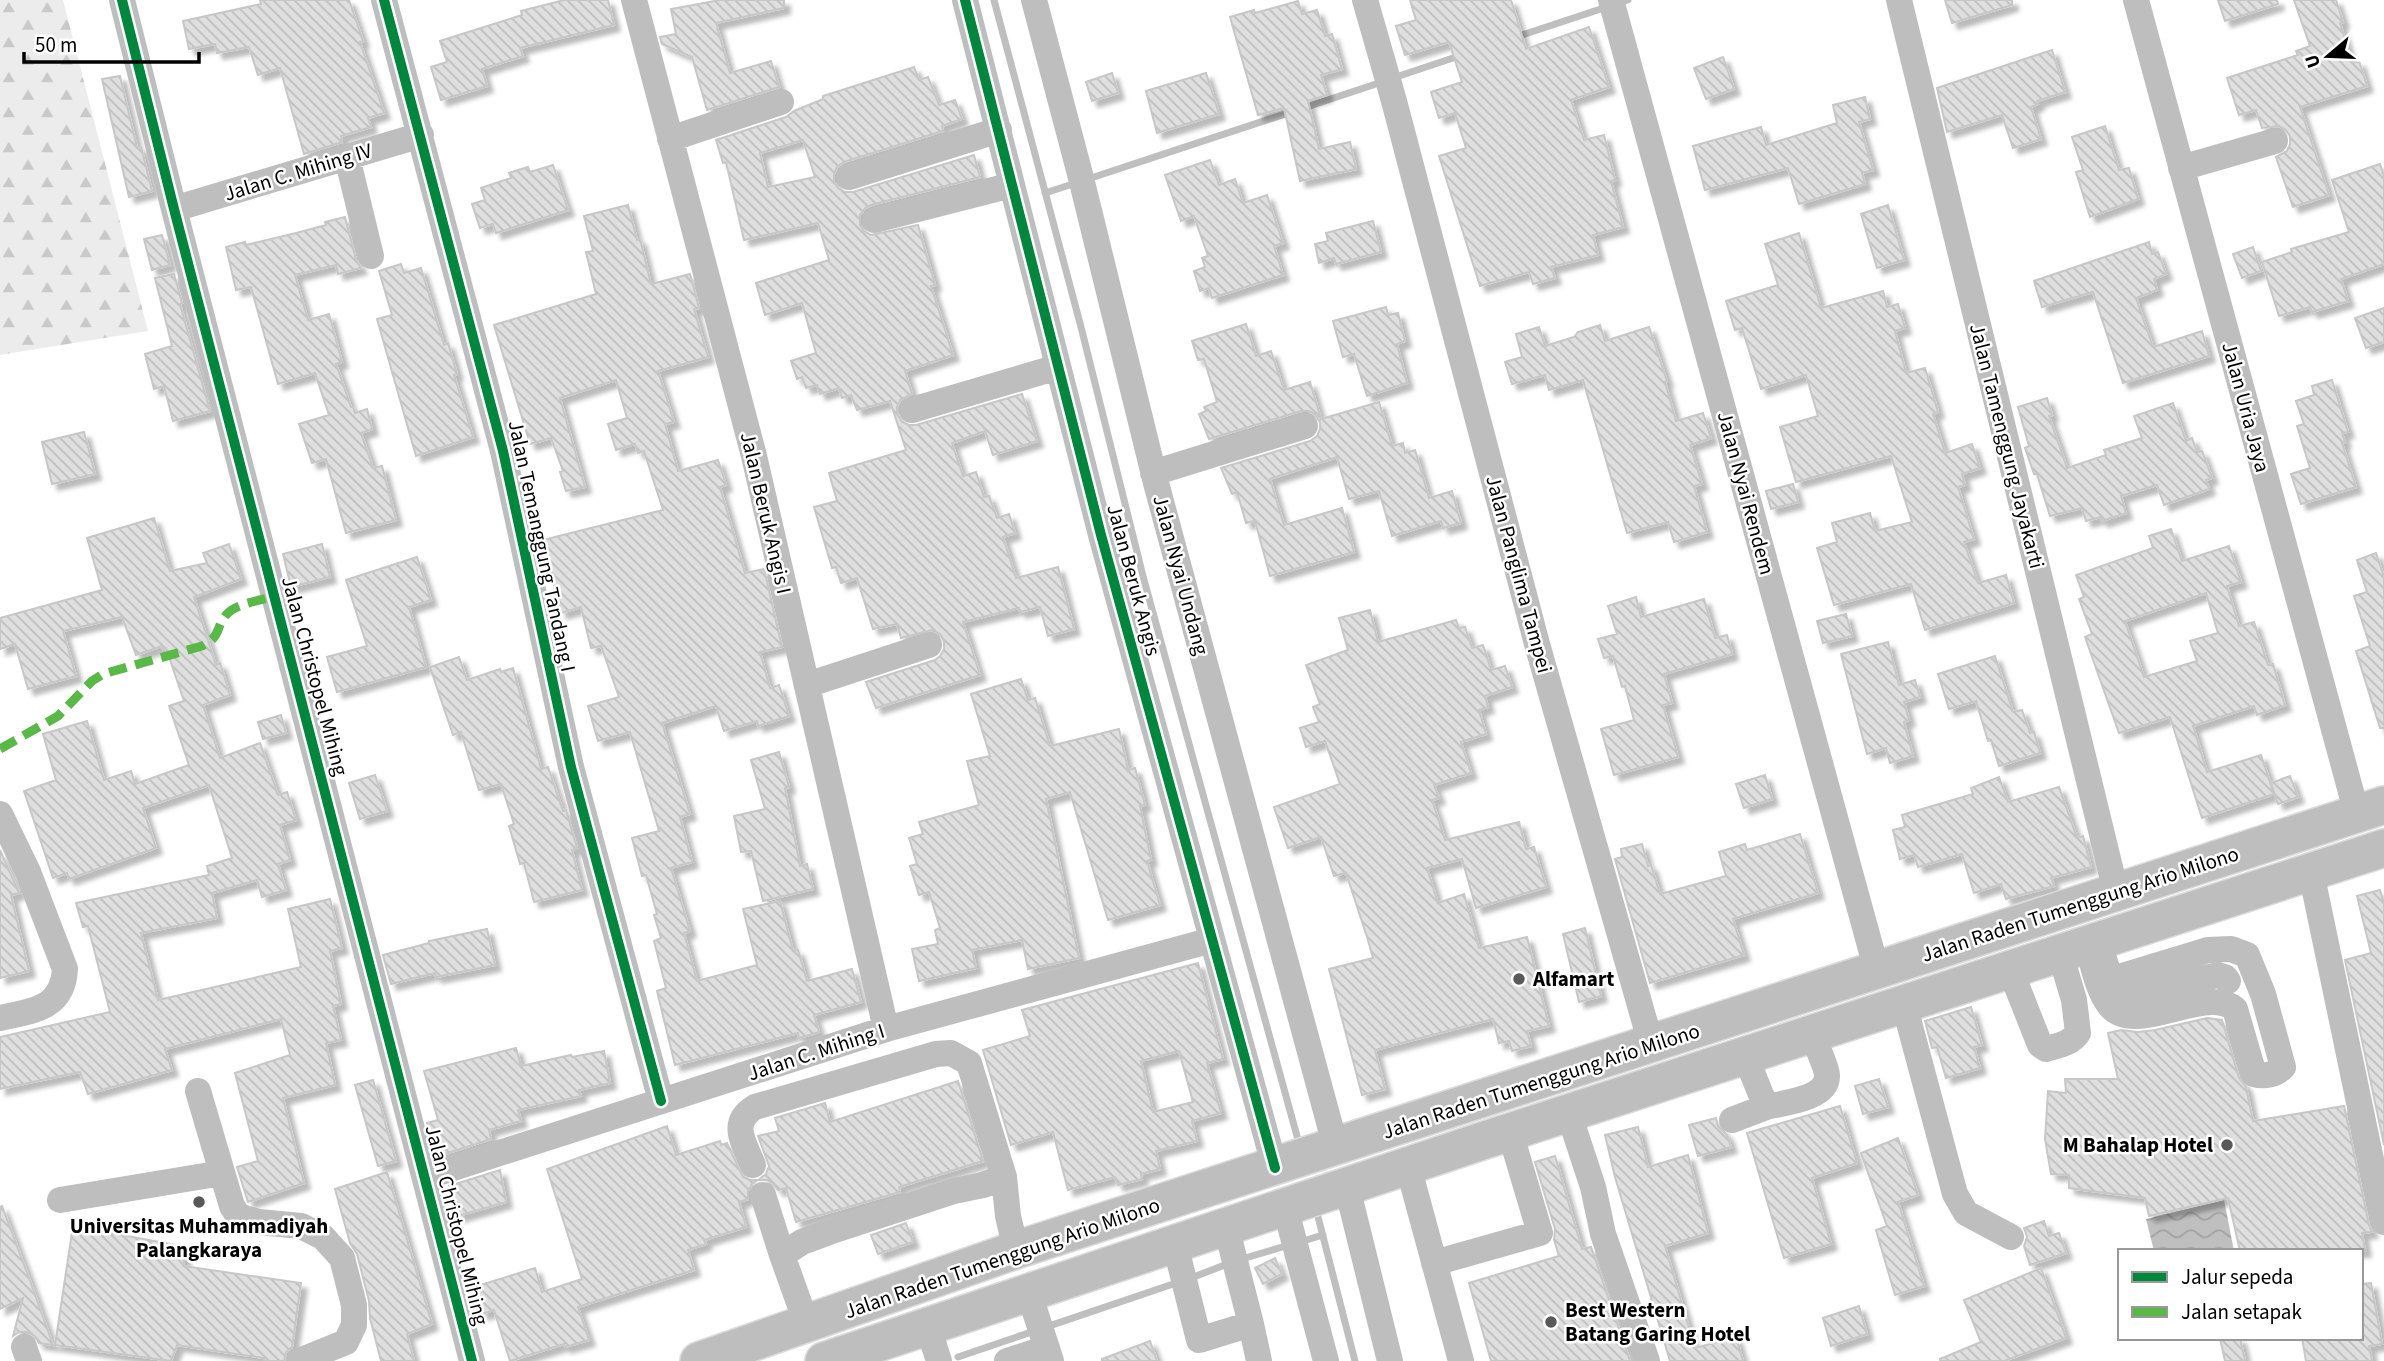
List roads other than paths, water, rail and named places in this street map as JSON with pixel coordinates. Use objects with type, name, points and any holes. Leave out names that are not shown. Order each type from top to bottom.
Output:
[{"type":"highway","name":"Jalan Raden Tumenggung Ario Milono","points":[[699,1361],[1016,1250],[2370,809]]},
{"type":"highway","name":"Jalan Raden Tumenggung Ario Milono","points":[[821,1361],[928,1327],[1042,1332],[1175,1244],[1311,1203],[1408,1166],[1510,1132],[2384,848]]},
{"type":"highway","points":[[1556,1075],[1569,1114]]},
{"type":"highway","points":[[807,1325],[821,1361]]},
{"type":"street","name":"Jalan Christopel Mihing","points":[[122,0],[472,1361]]},
{"type":"street","name":"Jalan Temanggung Tandang I","points":[[384,0],[503,451],[571,767],[662,1101]]},
{"type":"street","name":"Jalan Beruk Angis I","points":[[634,0],[754,456],[886,1029]]},
{"type":"street","name":"Jalan Beruk Angis","points":[[965,0],[1104,548],[1212,940],[1305,1158]]},
{"type":"street","name":"Jalan Nyai Undang","points":[[1034,0],[1083,186],[1153,473],[1305,1158]]},
{"type":"street","name":"Jalan Panglima Tampei","points":[[1365,0],[1537,644],[1651,1044]]},
{"type":"street","name":"Jalan Tamenggung Jayakarti","points":[[1899,0],[2116,892]]},
{"type":"street","name":"Jalan Uria Jaya","points":[[2136,0],[2181,168],[2370,809]]},
{"type":"street","name":"Jalan Nyai Rendem","points":[[1613,7],[1877,971]]},
{"type":"street","points":[[670,139],[781,102]]},
{"type":"street","points":[[849,177],[999,130]]},
{"type":"street","name":"Jalan C. Mihing IV","points":[[174,209],[421,135]]},
{"type":"street","points":[[2181,168],[2275,141]]},
{"type":"street","points":[[347,157],[371,256]]},
{"type":"street","points":[[874,220],[1012,186]]},
{"type":"street","points":[[912,410],[1058,366]]},
{"type":"street","points":[[1153,473],[1305,426]]},
{"type":"street","points":[[807,685],[929,645]]},
{"type":"street","points":[[0,814],[28,872],[65,969],[64,985],[52,1002],[34,1010],[0,1018]]},
{"type":"street","points":[[2311,872],[2384,1222]]},
{"type":"street","name":"Jalan C. Mihing I","points":[[425,1177],[886,1029],[1212,940]]},
{"type":"street","points":[[2010,969],[2040,1045],[2046,1049],[2060,1045],[2072,1041],[2078,1033],[2074,1000],[2082,946]]},
{"type":"street","points":[[2082,946],[2110,977],[2116,978],[2208,950],[2231,949],[2246,955],[2263,994],[2283,1067],[2270,1075],[2253,1074],[2235,1009],[2227,1003],[2207,1003],[2116,1020],[2082,946]]},
{"type":"street","points":[[2116,978],[2123,988],[2130,991],[2158,989],[2217,975],[2225,977],[2228,982]]},
{"type":"street","points":[[1904,1004],[1955,1194],[1966,1213],[2011,1237]]},
{"type":"street","points":[[1731,1120],[1766,1107],[1815,1095],[1823,1087],[1827,1076],[1812,1034]]},
{"type":"street","points":[[753,1165],[742,1138],[739,1122],[744,1113],[755,1107],[936,1054],[951,1054],[969,1063],[1004,1177],[1008,1216],[1016,1250]]},
{"type":"street","points":[[1745,1055],[1766,1107]]},
{"type":"street","points":[[198,1091],[232,1206],[237,1214],[260,1222],[301,1226],[323,1237],[342,1258],[354,1305],[354,1325],[346,1342],[299,1361]]},
{"type":"street","points":[[1569,1114],[1593,1187],[1604,1234],[1647,1361]]},
{"type":"street","points":[[1434,1262],[1540,1233],[1510,1132]]},
{"type":"street","points":[[1408,1166],[1461,1361]]},
{"type":"street","points":[[60,1200],[222,1173]]},
{"type":"street","points":[[782,1255],[802,1242],[829,1232],[1004,1177]]},
{"type":"street","points":[[763,1195],[807,1325]]},
{"type":"street","points":[[1311,1203],[1302,1270],[1326,1361]]},
{"type":"street","points":[[1311,1203],[1390,1361]]},
{"type":"street","points":[[1226,1227],[1259,1361]]},
{"type":"street","points":[[1175,1244],[1193,1351],[1251,1324]]},
{"type":"street","points":[[928,1327],[939,1361]]},
{"type":"street","points":[[1007,1361],[1042,1332]]},
{"type":"water","points":[[2224,1200],[2234,1249],[2154,1249],[2146,1219]]},
{"type":"waterway","points":[[994,0],[1081,327],[1144,580],[1300,1147]]},
{"type":"waterway","points":[[1513,38],[1628,0]]},
{"type":"waterway","points":[[1393,78],[1462,55]]},
{"type":"waterway","points":[[1088,179],[1382,82]]},
{"type":"waterway","points":[[1045,193],[1076,183]]},
{"type":"waterway","points":[[1316,1209],[1355,1361]]},
{"type":"waterway","points":[[1300,1242],[1323,1235]]},
{"type":"waterway","points":[[1191,1278],[1289,1245]]},
{"type":"waterway","points":[[958,1357],[1179,1282]]},
{"type":"place","name":"Alfamart","points":[[1519,979]]},
{"type":"place","name":"M Bahalap Hotel","points":[[2227,1145]]},
{"type":"place","name":"Universitas Muhammadiyah Palangkaraya","points":[[199,1202]]},
{"type":"place","name":"Best Western Batang Garing Hotel","points":[[1551,1322]]}]
